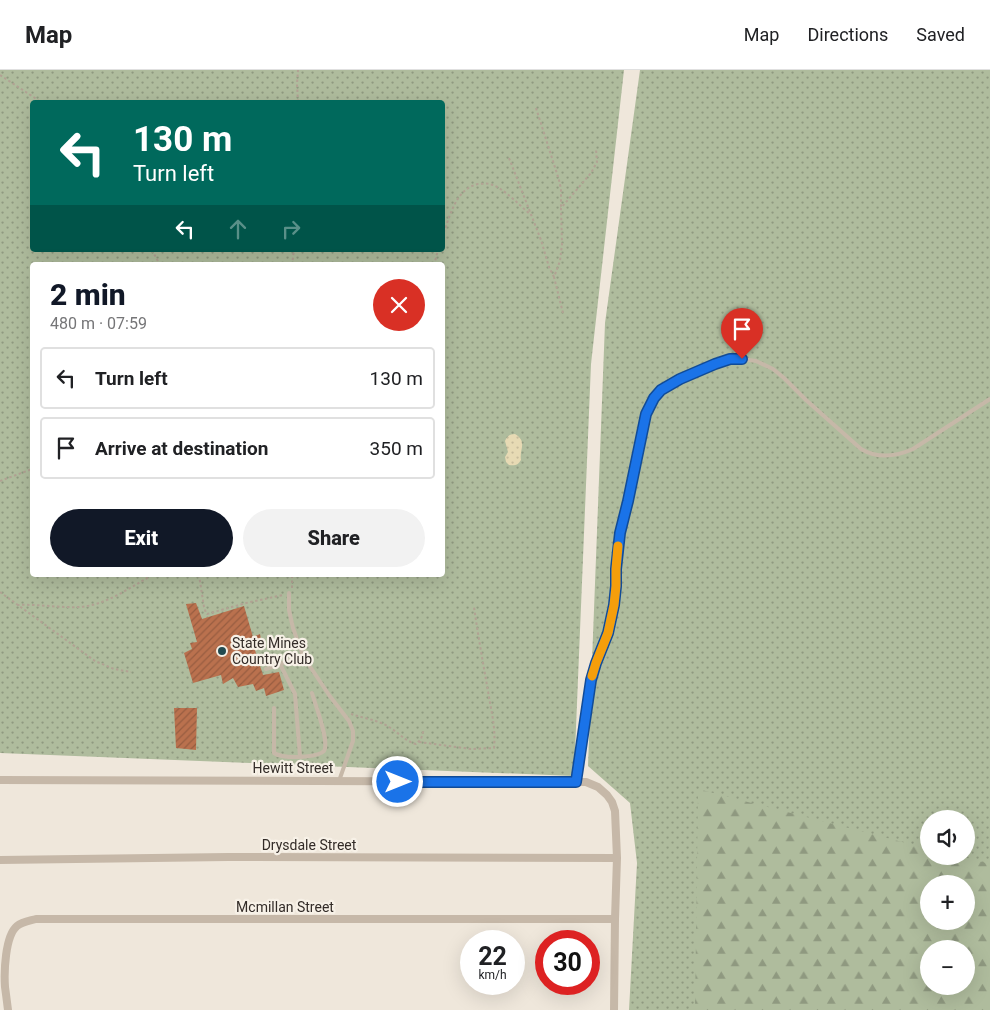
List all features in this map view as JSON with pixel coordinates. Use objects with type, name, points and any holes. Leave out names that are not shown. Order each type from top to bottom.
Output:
[{"type":"street","name":"Hewitt Street","points":[[0,780],[586,782],[598,788],[612,802],[615,811],[617,858]]},
{"type":"street","name":"Drysdale Street","points":[[0,860],[228,857],[617,858]]},
{"type":"street","points":[[614,1010],[617,858]]},
{"type":"street","name":"Mcmillan Street","points":[[2,985],[6,956],[12,933],[25,922],[36,919],[615,919]]},
{"type":"street","points":[[2,985],[8,1010]]},
{"type":"lane","points":[[576,782],[591,680],[608,633],[614,605],[620,533],[646,414],[654,398],[661,390],[680,379],[730,359],[756,361],[773,369],[784,378],[860,449],[878,456],[902,454],[913,449],[990,399]]},
{"type":"lane","points":[[289,594],[289,610],[293,628],[303,656],[349,721],[353,731],[353,741],[339,781]]},
{"type":"lane","points":[[266,669],[303,656]]},
{"type":"lane","points":[[280,664],[295,694],[300,757]]},
{"type":"lane","points":[[274,708],[274,753],[278,756],[300,757],[318,755],[323,752],[326,746],[312,693]]},
{"type":"path","points":[[298,70],[298,100]]},
{"type":"path","points":[[0,75],[38,100]]},
{"type":"path","points":[[536,108],[559,180],[562,244],[560,261],[554,277]]},
{"type":"path","points":[[561,208],[591,173],[597,162],[596,149]]},
{"type":"path","points":[[509,158],[554,277],[563,313]]},
{"type":"path","points":[[445,230],[460,196],[473,185],[483,183],[490,184],[505,193],[531,214]]},
{"type":"path","points":[[0,481],[30,470]]},
{"type":"path","points":[[17,605],[82,606],[93,604],[109,598],[149,577]]},
{"type":"path","points":[[199,577],[206,613],[208,614],[246,603],[289,594],[292,588],[292,577]]},
{"type":"path","points":[[0,592],[95,660],[114,668],[131,672]]},
{"type":"path","points":[[342,711],[382,723],[416,744],[419,742],[471,749],[494,748],[496,735],[494,720],[474,607]]},
{"type":"path","points":[[419,742],[424,729]]},
{"type":"green space","points":[[0,70],[624,70],[591,364],[574,776],[0,753]]},
{"type":"green space","points":[[640,70],[990,70],[990,1010],[629,1010],[637,863],[630,803],[588,766],[605,323]]},
{"type":"green space","points":[[698,789],[920,847],[920,865],[975,865],[975,860],[990,864],[990,1010],[695,1010]]},
{"type":"sand","points":[[515,434],[522,443],[521,460],[516,465],[509,465],[505,457],[508,452],[505,441],[509,436]]},
{"type":"building","name":"State Mines Country Club","points":[[196,603],[202,619],[244,606],[253,637],[260,634],[262,645],[254,647],[263,675],[279,672],[284,690],[266,696],[264,688],[256,691],[253,684],[238,687],[233,678],[223,684],[221,675],[193,683],[184,653],[192,649],[190,643],[197,642],[186,604]]},
{"type":"building","points":[[174,708],[197,708],[196,750],[176,748]]},
{"type":"slow traffic","points":[[592,676],[608,633],[614,605],[618,546]]},
{"type":"place","name":"State Mines Country Club","points":[[222,651]]},
{"type":"route","points":[[398,782],[576,782],[588,692],[596,663],[608,633],[614,605],[620,533],[646,414],[654,398],[661,390],[680,379],[730,359],[742,359]]}]
